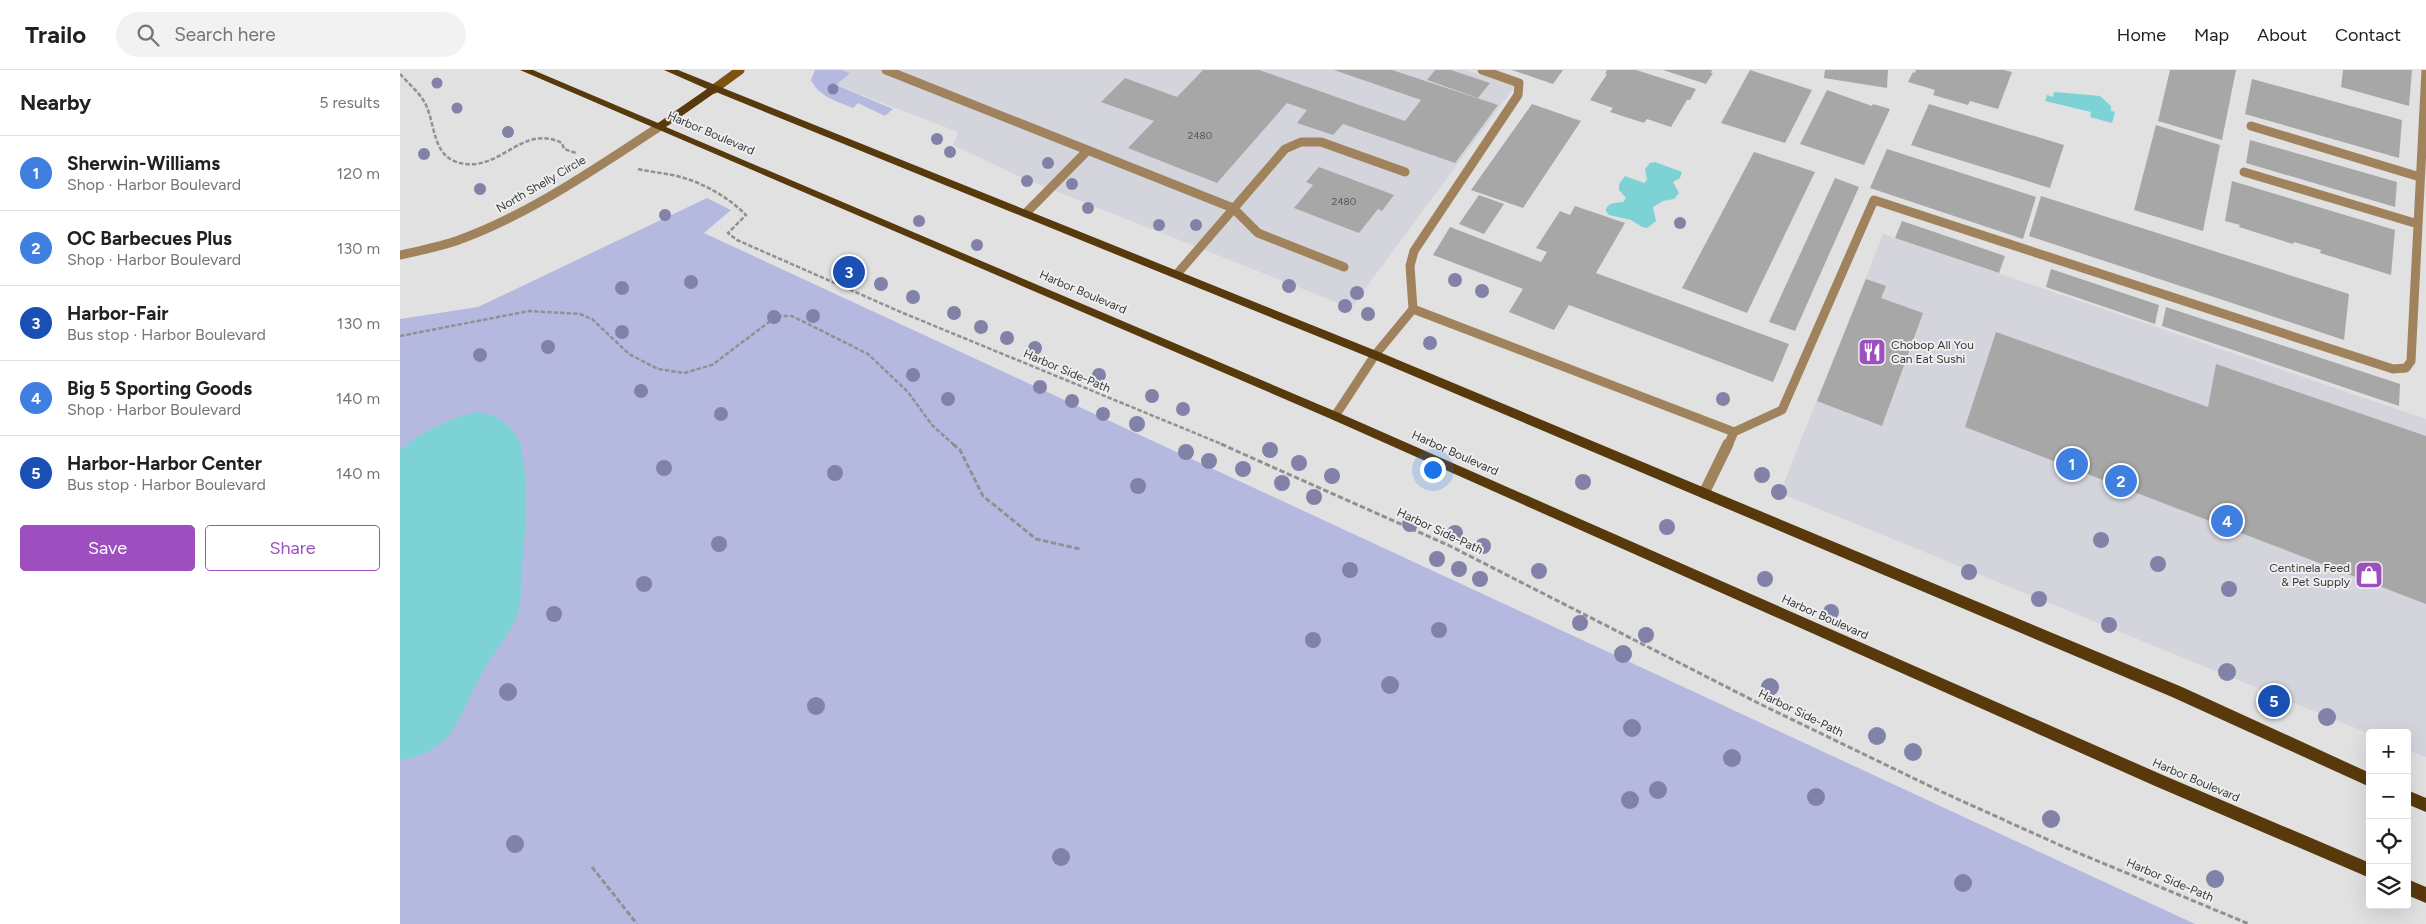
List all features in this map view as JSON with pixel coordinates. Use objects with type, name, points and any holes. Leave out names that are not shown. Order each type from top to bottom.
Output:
[{"type":"main road","name":"Harbor Boulevard","points":[[525,70],[1335,416],[2142,773],[2366,869]]},
{"type":"main road","points":[[669,70],[1375,355],[2177,692],[2366,778]]},
{"type":"main road","points":[[659,127],[740,70]]},
{"type":"main road","points":[[2411,799],[2426,806]]},
{"type":"main road","points":[[2411,889],[2426,895]]},
{"type":"street","points":[[886,70],[1233,208],[1258,233],[1344,267]]},
{"type":"street","points":[[1335,416],[1375,355],[1413,309],[1410,266],[1414,251],[1518,95],[1519,83],[1482,70]]},
{"type":"street","points":[[1704,493],[1734,432],[1782,410],[1874,200],[2393,369],[2406,368],[2411,361],[2426,70]]},
{"type":"street","points":[[2251,126],[2420,177]]},
{"type":"street","name":"North Shelly Circle","points":[[400,254],[462,239],[501,222],[538,203],[659,127]]},
{"type":"street","points":[[1177,274],[1285,148],[1301,142],[1321,142],[1405,172]]},
{"type":"street","points":[[1026,213],[1088,150]]},
{"type":"street","points":[[2244,172],[2418,224]]},
{"type":"street","points":[[1413,309],[1734,432]]},
{"type":"path","points":[[400,74],[425,104],[438,146],[445,157],[456,162],[472,164],[497,157],[541,136],[554,137],[562,143],[564,149]]},
{"type":"path","name":"Harbor Side-Path","points":[[655,172],[680,177],[715,192],[740,209],[746,216],[728,232],[737,240],[929,325],[1303,477],[1504,572],[1664,657],[1898,771],[2174,894],[2249,924]]},
{"type":"path","points":[[400,336],[529,311],[580,314],[592,319],[629,354],[658,369],[684,373],[712,365],[777,316],[792,316],[868,354],[908,392],[932,425],[960,450],[983,496],[1028,533],[1036,539],[1080,549]]},
{"type":"path","points":[[592,867],[637,924]]},
{"type":"shaded area","points":[[815,70],[842,70],[850,73],[836,85],[893,109],[885,116],[858,103],[853,108],[829,98],[814,86],[811,80]]},
{"type":"shaded area","points":[[842,70],[1466,70],[1515,86],[1351,308],[1023,178],[953,145],[958,132],[836,85],[849,73]]},
{"type":"shaded area","points":[[2054,92],[2100,96],[2111,106],[2111,111],[2115,112],[2112,123],[2090,117],[2091,112],[2045,101],[2047,95],[2053,97]]},
{"type":"shaded area","points":[[1655,162],[1682,172],[1680,178],[1673,182],[1679,193],[1674,199],[1663,201],[1653,207],[1656,221],[1647,228],[1631,220],[1609,215],[1606,211],[1608,206],[1623,202],[1626,198],[1619,190],[1619,184],[1625,176],[1644,183],[1647,180],[1645,169],[1650,163]]},
{"type":"shaded area","points":[[707,198],[731,210],[704,233],[2195,924],[400,924],[400,319],[478,307]]},
{"type":"shaded area","points":[[1883,234],[2426,419],[2426,757],[2411,751],[2411,729],[2366,729],[2366,732],[1780,493]]},
{"type":"shaded area","points":[[475,412],[489,414],[507,424],[516,435],[521,446],[526,500],[519,609],[514,623],[483,671],[454,728],[434,748],[419,755],[400,760],[400,450],[417,437],[435,427]]},
{"type":"building","points":[[1203,70],[1259,70],[1405,121],[1421,100],[1334,70],[1392,70],[1498,105],[1455,163],[1343,124],[1333,135],[1297,123],[1307,110],[1287,103],[1217,183],[1128,148],[1154,121],[1101,102],[1125,78],[1177,97]]},
{"type":"building","points":[[1435,70],[1451,70],[1490,83],[1478,98],[1427,80]]},
{"type":"building","points":[[1512,70],[1563,70],[1553,84]]},
{"type":"building","points":[[1607,70],[1636,70],[1696,89],[1671,127],[1647,119],[1644,123],[1610,112],[1613,108],[1590,100],[1607,74],[1605,74]]},
{"type":"building","points":[[1663,70],[1712,70],[1711,73],[1713,73],[1706,84]]},
{"type":"building","points":[[1750,70],[1812,90],[1785,143],[1721,123]]},
{"type":"building","points":[[1825,70],[1888,70],[1887,88],[1824,78]]},
{"type":"building","points":[[1916,70],[2004,70],[2012,72],[1998,109],[1970,101],[1968,105],[1933,95],[1935,90],[1908,82]]},
{"type":"building","points":[[2170,70],[2236,70],[2222,140],[2158,121]]},
{"type":"building","points":[[2343,70],[2412,70],[2409,106],[2341,87]]},
{"type":"building","points":[[2252,79],[2402,120],[2399,158],[2245,114]]},
{"type":"building","points":[[1827,90],[1872,106],[1873,104],[1890,109],[1864,165],[1800,144]]},
{"type":"building","points":[[1532,104],[1581,121],[1523,208],[1471,190]]},
{"type":"building","points":[[1929,104],[2064,145],[2050,188],[1911,145]]},
{"type":"building","points":[[2156,125],[2220,145],[2203,231],[2134,210]]},
{"type":"building","points":[[2250,140],[2397,182],[2395,207],[2246,163]]},
{"type":"building","points":[[1887,149],[2036,197],[2023,239],[1870,188]]},
{"type":"building","points":[[1754,152],[1815,172],[1747,313],[1682,288]]},
{"type":"building","points":[[1319,167],[1394,195],[1382,211],[1378,209],[1359,233],[1294,208],[1313,185],[1306,182]]},
{"type":"building","points":[[1835,178],[1859,187],[1795,331],[1769,322]]},
{"type":"building","points":[[2232,181],[2395,230],[2391,275],[2320,253],[2321,250],[2294,242],[2293,244],[2225,221]]},
{"type":"building","points":[[1479,195],[1504,204],[1484,234],[1459,224]]},
{"type":"building","points":[[2041,196],[2349,294],[2344,340],[2029,236]]},
{"type":"building","points":[[1575,206],[1625,223],[1596,273],[1789,344],[1773,382],[1569,305],[1554,330],[1509,312],[1523,289],[1433,255],[1450,227],[1541,262],[1547,252],[1536,248],[1560,211],[1570,215]]},
{"type":"building","points":[[1902,221],[2005,256],[1999,273],[1895,238]]},
{"type":"building","points":[[2051,269],[2159,305],[2155,324],[2046,287]]},
{"type":"building","name":"Chobop All You Can Eat Sushi","points":[[1866,279],[1886,286],[1881,298],[1923,313],[1882,426],[1817,401]]},
{"type":"building","points":[[2166,307],[2400,384],[2399,406],[2162,326]]},
{"type":"building","points":[[1996,332],[2208,407],[2216,364],[2426,436],[2426,604],[1965,427]]},
{"type":"place","name":"Harbor-Fair","points":[[849,272]]},
{"type":"place","name":"Chobop All You Can Eat Sushi","points":[[1872,352]]},
{"type":"place","name":"Sherwin-Williams","points":[[2072,464]]},
{"type":"place","name":"OC Barbecues Plus","points":[[2121,481]]},
{"type":"place","name":"Big 5 Sporting Goods","points":[[2227,521]]},
{"type":"place","name":"Centinela Feed & Pet Supply","points":[[2369,575]]},
{"type":"place","name":"Harbor-Harbor Center","points":[[2274,701]]}]
